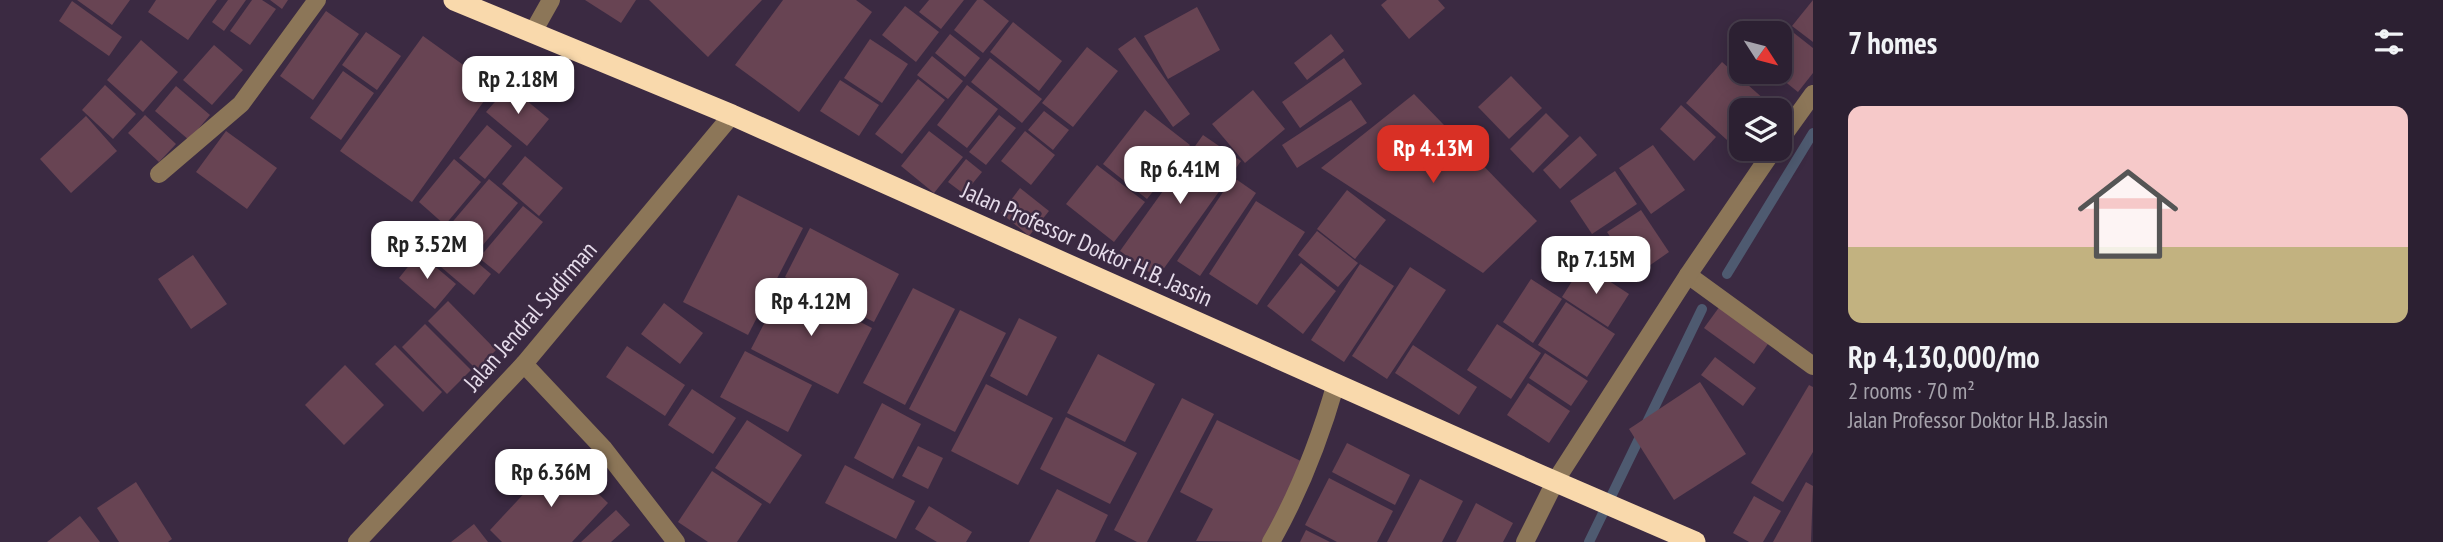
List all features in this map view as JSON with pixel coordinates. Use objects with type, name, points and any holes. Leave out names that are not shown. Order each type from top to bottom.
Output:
[{"type":"highway","name":"Jalan Professor Doktor H.B. Jassin","points":[[454,0],[732,115],[1695,542]]},
{"type":"street","points":[[159,174],[241,104],[317,0]]},
{"type":"street","points":[[533,32],[551,0]]},
{"type":"street","points":[[1792,123],[1813,94]]},
{"type":"street","name":"Jalan Jendral Sudirman","points":[[357,542],[524,364],[732,115]]},
{"type":"street","points":[[1525,542],[1556,481],[1688,275],[1766,161]]},
{"type":"street","points":[[1688,275],[1813,366]]},
{"type":"street","points":[[524,364],[604,449],[676,542]]},
{"type":"street","points":[[1271,542],[1305,478],[1336,383]]},
{"type":"building","points":[[77,0],[130,0],[112,25]]},
{"type":"building","points":[[156,0],[217,0],[188,40],[148,12]]},
{"type":"building","points":[[228,0],[246,0],[224,31],[212,22]]},
{"type":"building","points":[[252,0],[262,0],[276,9],[250,45],[230,31]]},
{"type":"building","points":[[270,0],[288,0],[282,9]]},
{"type":"building","points":[[585,0],[636,0],[621,23]]},
{"type":"building","points":[[649,0],[762,0],[708,57]]},
{"type":"building","points":[[783,0],[856,0],[872,12],[799,112],[735,65]]},
{"type":"building","points":[[929,0],[964,0],[941,29],[919,12]]},
{"type":"building","points":[[977,0],[983,0],[1009,21],[983,53],[954,30]]},
{"type":"building","points":[[1387,0],[1438,0],[1445,8],[1409,39],[1381,5]]},
{"type":"building","points":[[1813,0],[1813,42],[1792,26]]},
{"type":"building","points":[[72,1],[122,37],[109,56],[59,21]]},
{"type":"building","points":[[905,6],[939,32],[916,62],[882,35]]},
{"type":"building","points":[[1197,7],[1220,50],[1168,79],[1144,36]]},
{"type":"building","points":[[326,11],[359,34],[313,100],[280,76]]},
{"type":"building","points":[[1013,22],[1062,61],[1039,91],[990,52]]},
{"type":"building","points":[[1792,31],[1813,48],[1813,73],[1798,92],[1788,84],[1792,84]]},
{"type":"building","points":[[366,32],[401,56],[377,90],[342,65]]},
{"type":"building","points":[[950,34],[980,58],[965,77],[935,53]]},
{"type":"building","points":[[1331,34],[1344,51],[1307,80],[1294,63]]},
{"type":"building","points":[[423,36],[494,87],[412,202],[340,151]]},
{"type":"building","points":[[1135,37],[1190,114],[1173,127],[1118,49]]},
{"type":"building","points":[[870,39],[908,64],[882,103],[844,78]]},
{"type":"building","points":[[141,40],[178,72],[143,112],[107,80]]},
{"type":"building","points":[[214,45],[243,70],[212,105],[183,80]]},
{"type":"building","points":[[1087,47],[1118,71],[1073,127],[1042,103]]},
{"type":"building","points":[[932,56],[963,81],[948,99],[917,75]]},
{"type":"building","points":[[990,58],[1042,99],[1022,123],[971,82]]},
{"type":"building","points":[[1344,58],[1362,84],[1300,128],[1282,102]]},
{"type":"building","points":[[1722,62],[1729,68],[1729,84],[1747,84],[1763,98],[1729,98],[1729,142],[1686,103]]},
{"type":"building","points":[[343,71],[374,93],[341,140],[310,118]]},
{"type":"building","points":[[1511,76],[1542,108],[1509,139],[1478,107]]},
{"type":"building","points":[[918,79],[945,100],[902,154],[875,134]]},
{"type":"building","points":[[840,80],[879,105],[859,136],[820,111]]},
{"type":"building","points":[[105,85],[136,114],[113,139],[82,110]]},
{"type":"building","points":[[967,85],[998,109],[967,148],[937,125]]},
{"type":"building","points":[[176,86],[210,115],[189,140],[155,111]]},
{"type":"building","points":[[509,86],[549,119],[527,146],[486,112]]},
{"type":"building","points":[[1253,90],[1285,129],[1245,163],[1212,124]]},
{"type":"building","points":[[1414,94],[1537,221],[1483,273],[1321,168]]},
{"type":"building","points":[[1351,100],[1367,123],[1297,168],[1282,145]]},
{"type":"building","points":[[1681,105],[1716,137],[1694,161],[1660,129]]},
{"type":"building","points":[[1145,110],[1190,145],[1147,199],[1103,164]]},
{"type":"building","points":[[1044,111],[1069,130],[1053,150],[1028,130]]},
{"type":"building","points":[[1546,113],[1569,136],[1533,173],[1510,149]]},
{"type":"building","points":[[145,115],[176,144],[159,162],[128,133]]},
{"type":"building","points":[[999,115],[1016,128],[986,165],[969,152]]},
{"type":"building","points":[[86,116],[117,151],[71,193],[40,159]]},
{"type":"building","points":[[487,125],[512,146],[485,179],[459,158]]},
{"type":"building","points":[[226,131],[277,168],[247,209],[196,172]]},
{"type":"building","points":[[929,131],[963,157],[934,193],[901,166]]},
{"type":"building","points":[[1025,131],[1055,155],[1031,185],[1001,161]]},
{"type":"building","points":[[1203,135],[1241,161],[1157,278],[1120,251]]},
{"type":"building","points":[[1580,136],[1597,155],[1560,189],[1543,170]]},
{"type":"building","points":[[1653,145],[1685,190],[1651,214],[1619,168]]},
{"type":"building","points":[[525,156],[563,188],[539,216],[502,184]]},
{"type":"building","points":[[454,159],[481,182],[445,225],[419,202]]},
{"type":"building","points":[[966,159],[982,172],[964,194],[948,182]]},
{"type":"building","points":[[1097,165],[1145,202],[1114,242],[1066,204]]},
{"type":"building","points":[[1615,171],[1637,204],[1592,234],[1570,201]]},
{"type":"building","points":[[1233,177],[1256,193],[1200,276],[1177,261]]},
{"type":"building","points":[[489,179],[518,203],[478,251],[449,226]]},
{"type":"building","points":[[1020,188],[1049,211],[1029,236],[1001,213]]},
{"type":"building","points":[[1347,190],[1386,220],[1355,259],[1317,229]]},
{"type":"building","points":[[738,195],[803,228],[748,335],[683,302]]},
{"type":"building","points":[[1256,201],[1305,232],[1257,305],[1209,274]]},
{"type":"building","points":[[523,206],[543,222],[499,274],[479,258]]},
{"type":"building","points":[[1641,210],[1669,252],[1636,275],[1607,232]]},
{"type":"building","points":[[810,228],[899,274],[874,322],[785,277]]},
{"type":"building","points":[[439,230],[491,274],[474,295],[421,250]]},
{"type":"building","points":[[1317,231],[1358,263],[1338,287],[1298,255]]},
{"type":"building","points":[[419,253],[456,284],[435,309],[399,278]]},
{"type":"building","points":[[193,255],[227,304],[191,329],[158,279]]},
{"type":"building","points":[[1301,263],[1336,291],[1303,334],[1267,306]]},
{"type":"building","points":[[1360,264],[1394,286],[1344,362],[1311,340]]},
{"type":"building","points":[[1583,264],[1629,294],[1608,327],[1562,297]]},
{"type":"building","points":[[1410,267],[1446,290],[1387,379],[1352,356]]},
{"type":"building","points":[[1531,279],[1562,299],[1533,343],[1503,322]]},
{"type":"building","points":[[785,283],[872,328],[838,394],[751,349]]},
{"type":"building","points":[[913,288],[955,309],[905,405],[863,383]]},
{"type":"building","points":[[448,301],[496,350],[477,370],[428,321]]},
{"type":"building","points":[[1566,302],[1615,334],[1587,377],[1538,345]]},
{"type":"building","points":[[664,303],[703,333],[680,364],[641,334]]},
{"type":"building","points":[[1720,306],[1770,341],[1754,364],[1704,328]]},
{"type":"building","points":[[960,310],[1006,333],[955,432],[909,409]]},
{"type":"building","points":[[1019,318],[1057,337],[1027,396],[990,376]]},
{"type":"building","points":[[425,324],[471,370],[447,394],[402,347]]},
{"type":"building","points":[[1497,324],[1541,353],[1511,399],[1467,370]]},
{"type":"building","points":[[395,345],[442,392],[423,412],[375,364]]},
{"type":"building","points":[[1413,345],[1477,387],[1459,415],[1395,373]]},
{"type":"building","points":[[627,346],[685,385],[665,416],[606,377]]},
{"type":"building","points":[[745,351],[812,385],[788,432],[720,397]]},
{"type":"building","points":[[1545,353],[1588,381],[1571,406],[1529,378]]},
{"type":"building","points":[[1098,354],[1155,384],[1125,442],[1067,413]]},
{"type":"building","points":[[1715,357],[1756,388],[1743,406],[1701,375]]},
{"type":"building","points":[[345,365],[384,405],[344,445],[305,405]]},
{"type":"building","points":[[1700,382],[1746,454],[1674,500],[1629,429]]},
{"type":"building","points":[[1528,383],[1570,411],[1549,443],[1507,415]]},
{"type":"building","points":[[986,384],[1053,418],[1018,485],[951,451]]},
{"type":"building","points":[[1809,385],[1813,387],[1813,452],[1783,502],[1751,483]]},
{"type":"building","points":[[692,389],[736,418],[713,454],[668,425]]},
{"type":"building","points":[[1182,398],[1214,414],[1147,542],[1137,542],[1114,530]]},
{"type":"building","points":[[882,403],[921,424],[893,479],[854,458]]},
{"type":"building","points":[[1066,417],[1137,453],[1110,504],[1040,469]]},
{"type":"building","points":[[747,420],[802,455],[770,504],[715,468]]},
{"type":"building","points":[[1217,420],[1307,464],[1267,542],[1196,541],[1213,509],[1180,492]]},
{"type":"building","points":[[1347,443],[1410,475],[1395,505],[1332,472]]},
{"type":"building","points":[[918,446],[943,458],[928,489],[902,476]]},
{"type":"building","points":[[559,456],[608,503],[572,542],[502,542],[490,530]]},
{"type":"building","points":[[845,465],[915,501],[896,539],[825,503]]},
{"type":"building","points":[[712,471],[762,504],[737,542],[708,542],[678,522]]},
{"type":"building","points":[[1329,478],[1393,511],[1377,542],[1337,542],[1305,525]]},
{"type":"building","points":[[1420,479],[1463,501],[1442,542],[1387,542]]},
{"type":"building","points":[[136,482],[172,539],[168,542],[119,542],[97,508]]},
{"type":"building","points":[[1806,482],[1813,486],[1811,542],[1773,542]]},
{"type":"building","points":[[1057,489],[1108,515],[1095,542],[1029,542]]},
{"type":"building","points":[[1754,496],[1781,511],[1763,542],[1749,542],[1733,533]]},
{"type":"building","points":[[1476,503],[1513,523],[1503,542],[1456,542]]},
{"type":"building","points":[[929,506],[972,532],[966,542],[937,542],[915,529]]},
{"type":"building","points":[[616,510],[630,525],[611,542],[581,542]]},
{"type":"building","points":[[80,516],[100,542],[47,542]]},
{"type":"building","points":[[474,524],[488,542],[451,542]]},
{"type":"building","points":[[1306,530],[1330,542],[1300,542]]},
{"type":"waterway","points":[[1727,274],[1813,133]]},
{"type":"waterway","points":[[1589,542],[1702,309]]}]
